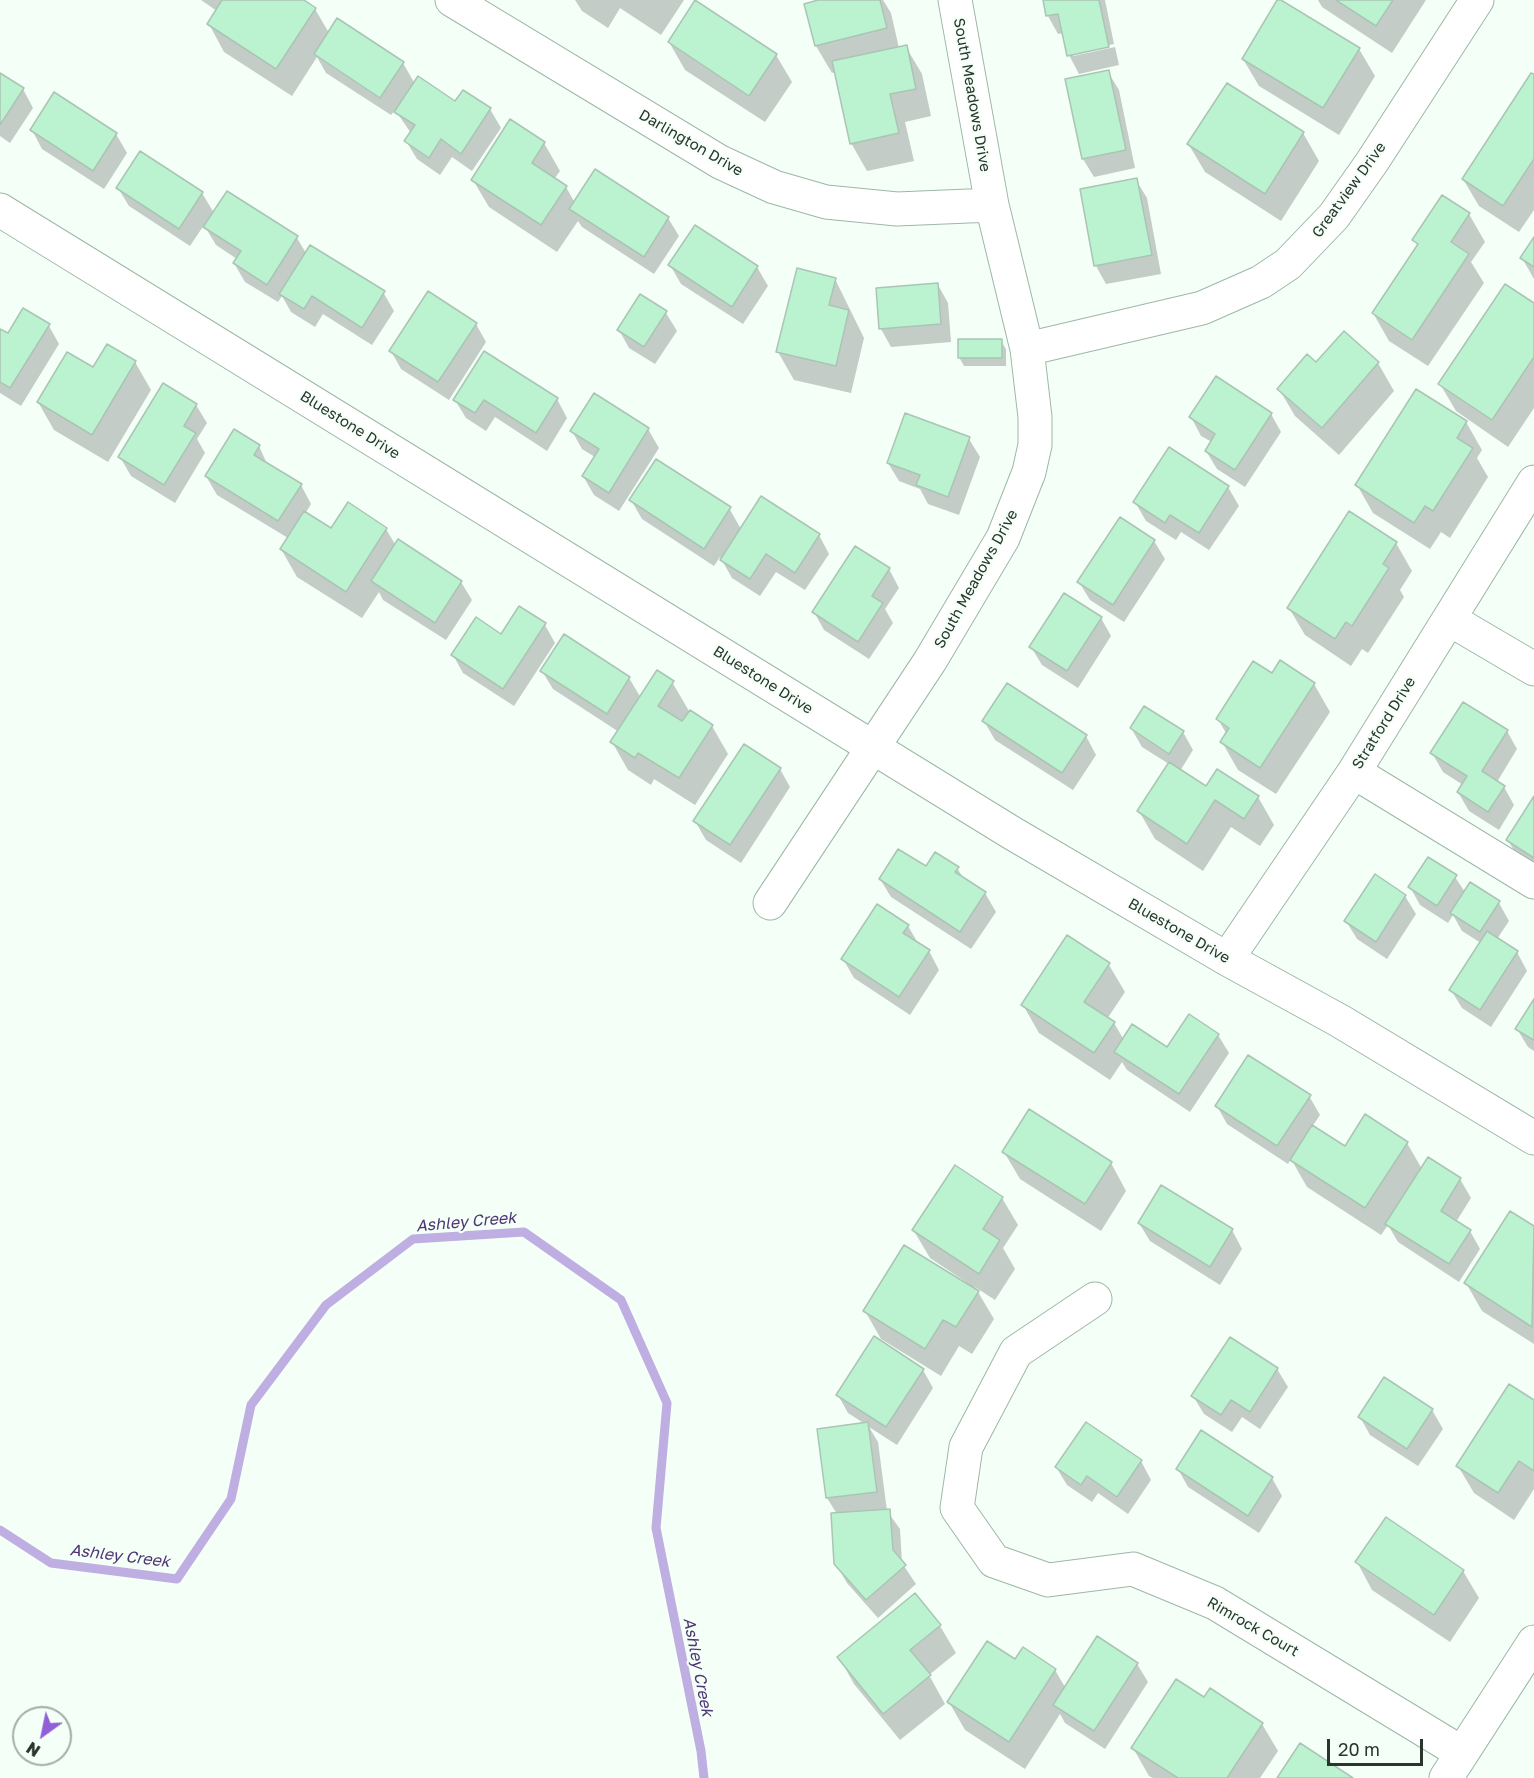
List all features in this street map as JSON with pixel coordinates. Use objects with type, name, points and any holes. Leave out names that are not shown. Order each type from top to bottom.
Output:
[{"type":"street","name":"Darlington Drive","points":[[452,0],[720,162],[774,187],[826,202],[897,209],[992,205]]},
{"type":"street","name":"South Meadows Drive","points":[[770,903],[930,661],[1003,538],[1022,495],[1035,445],[1035,417],[1027,349],[992,205],[955,0]]},
{"type":"street","name":"Greatview Drive","points":[[1027,349],[1202,308],[1261,282],[1288,264],[1334,216],[1372,162],[1477,0]]},
{"type":"street","name":"Bluestone Drive","points":[[0,210],[871,747],[1227,959],[1340,1021],[1534,1138]]},
{"type":"street","name":"Stratford Drive","points":[[1227,959],[1354,772],[1534,482]]},
{"type":"street","points":[[1449,619],[1534,669]]},
{"type":"street","points":[[1354,772],[1534,882]]},
{"type":"street","name":"Rimrock Court","points":[[1095,1299],[1016,1352],[966,1447],[957,1508],[994,1561],[1048,1580],[1133,1569],[1215,1603],[1454,1765]]},
{"type":"street","points":[[1454,1765],[1534,1642]]},
{"type":"building","points":[[222,0],[304,0],[316,8],[276,69],[207,24]]},
{"type":"building","points":[[695,0],[777,54],[749,96],[668,42]]},
{"type":"building","points":[[818,0],[880,0],[887,28],[815,46],[804,4]]},
{"type":"building","points":[[1043,0],[1099,0],[1109,47],[1067,56],[1058,14],[1046,16]]},
{"type":"building","points":[[1277,0],[1281,0],[1360,48],[1323,108],[1242,59]]},
{"type":"building","points":[[1336,0],[1393,0],[1376,26]]},
{"type":"building","points":[[337,18],[404,62],[380,98],[314,54]]},
{"type":"building","points":[[907,45],[916,89],[890,94],[899,133],[850,144],[832,61]]},
{"type":"building","points":[[1109,70],[1126,150],[1082,159],[1065,79]]},
{"type":"building","points":[[0,73],[24,88],[0,125]]},
{"type":"building","points":[[1531,73],[1534,74],[1534,159],[1503,206],[1462,179]]},
{"type":"building","points":[[418,76],[455,101],[463,90],[491,108],[461,154],[441,139],[429,158],[404,141],[415,125],[394,112]]},
{"type":"building","points":[[1227,83],[1304,132],[1265,194],[1187,144]]},
{"type":"building","points":[[54,92],[117,133],[93,171],[30,130]]},
{"type":"building","points":[[510,119],[545,142],[532,163],[567,186],[541,225],[471,180]]},
{"type":"building","points":[[140,151],[203,192],[179,229],[116,188]]},
{"type":"building","points":[[595,169],[669,217],[644,257],[569,209]]},
{"type":"building","points":[[1137,178],[1152,255],[1094,266],[1080,189]]},
{"type":"building","points":[[227,191],[298,236],[267,285],[233,263],[241,251],[203,227]]},
{"type":"building","points":[[1442,195],[1470,213],[1451,242],[1469,254],[1412,340],[1372,313],[1418,244],[1412,240]]},
{"type":"building","points":[[695,225],[758,266],[732,307],[668,265]]},
{"type":"building","points":[[1534,237],[1534,267],[1520,258]]},
{"type":"building","points":[[310,245],[385,291],[362,328],[312,296],[304,309],[279,294]]},
{"type":"building","points":[[797,268],[836,278],[829,305],[849,310],[836,366],[776,352]]},
{"type":"building","points":[[938,283],[941,324],[879,329],[876,288]]},
{"type":"building","points":[[1505,284],[1534,303],[1534,357],[1492,420],[1438,384]]},
{"type":"building","points":[[428,291],[477,323],[438,382],[389,351]]},
{"type":"building","points":[[640,294],[667,311],[644,347],[617,330]]},
{"type":"building","points":[[23,308],[50,324],[10,388],[0,382],[0,329],[8,333]]},
{"type":"building","points":[[1344,331],[1379,362],[1322,428],[1277,389],[1307,354],[1316,362]]},
{"type":"building","points":[[958,339],[1002,339],[1002,358],[958,358]]},
{"type":"building","points":[[107,344],[136,361],[92,435],[37,402],[67,352],[93,367]]},
{"type":"building","points":[[484,351],[558,398],[536,433],[484,400],[475,413],[453,400]]},
{"type":"building","points":[[1216,376],[1272,413],[1235,470],[1205,451],[1215,434],[1189,417]]},
{"type":"building","points":[[163,383],[197,404],[184,426],[196,433],[164,485],[118,457]]},
{"type":"building","points":[[1416,389],[1467,421],[1457,438],[1473,448],[1433,511],[1425,506],[1414,523],[1355,485]]},
{"type":"building","points":[[594,393],[649,428],[609,493],[582,476],[599,449],[570,431]]},
{"type":"building","points":[[905,413],[970,437],[948,497],[916,485],[920,475],[887,463]]},
{"type":"building","points":[[234,429],[260,445],[254,455],[302,484],[278,521],[205,476]]},
{"type":"building","points":[[1169,447],[1229,486],[1199,533],[1170,515],[1165,523],[1133,502]]},
{"type":"building","points":[[656,459],[731,507],[704,549],[629,500]]},
{"type":"building","points":[[761,496],[820,534],[795,573],[766,554],[750,579],[720,560]]},
{"type":"building","points":[[348,502],[387,528],[346,592],[280,549],[304,511],[331,528]]},
{"type":"building","points":[[1349,511],[1397,542],[1383,564],[1389,568],[1352,626],[1346,622],[1335,639],[1287,608]]},
{"type":"building","points":[[1120,517],[1155,540],[1113,605],[1077,582]]},
{"type":"building","points":[[398,539],[462,581],[435,623],[371,581]]},
{"type":"building","points":[[855,546],[890,568],[872,596],[883,603],[858,642],[812,612]]},
{"type":"building","points":[[1064,593],[1102,617],[1067,671],[1029,647]]},
{"type":"building","points":[[519,606],[546,623],[503,689],[451,655],[476,617],[501,634]]},
{"type":"building","points":[[564,634],[630,677],[607,714],[540,671]]},
{"type":"building","points":[[1280,660],[1315,683],[1260,768],[1220,742],[1229,728],[1216,719],[1253,661],[1272,673]]},
{"type":"building","points":[[657,670],[674,681],[658,706],[682,721],[690,710],[713,725],[679,778],[638,753],[635,758],[610,742]]},
{"type":"building","points":[[1007,683],[1087,735],[1062,773],[982,721]]},
{"type":"building","points":[[1463,702],[1508,730],[1482,771],[1505,786],[1488,812],[1457,792],[1467,776],[1430,753]]},
{"type":"building","points":[[1144,706],[1184,731],[1169,754],[1130,728]]},
{"type":"building","points":[[744,744],[781,768],[730,845],[693,821]]},
{"type":"building","points":[[1169,762],[1206,786],[1217,769],[1259,796],[1244,819],[1215,800],[1187,844],[1137,811]]},
{"type":"building","points":[[1534,796],[1534,858],[1506,840]]},
{"type":"building","points":[[898,849],[926,866],[935,852],[959,867],[955,872],[986,892],[960,932],[879,879]]},
{"type":"building","points":[[1428,857],[1457,875],[1437,906],[1408,887]]},
{"type":"building","points":[[1375,874],[1406,895],[1376,942],[1344,921]]},
{"type":"building","points":[[1470,882],[1500,901],[1480,932],[1450,913]]},
{"type":"building","points":[[877,904],[909,925],[903,933],[930,950],[899,997],[841,959]]},
{"type":"building","points":[[1487,931],[1518,951],[1480,1010],[1449,990]]},
{"type":"building","points":[[1067,935],[1110,963],[1084,1002],[1115,1022],[1094,1053],[1021,1005]]},
{"type":"building","points":[[1534,999],[1534,1040],[1515,1029]]},
{"type":"building","points":[[1189,1014],[1219,1034],[1179,1094],[1114,1052],[1132,1024],[1167,1047]]},
{"type":"building","points":[[1248,1055],[1311,1095],[1277,1146],[1215,1106]]},
{"type":"building","points":[[1029,1109],[1112,1162],[1085,1204],[1002,1152]]},
{"type":"building","points":[[1365,1114],[1408,1142],[1365,1208],[1290,1160],[1312,1125],[1345,1146]]},
{"type":"building","points":[[1428,1157],[1461,1178],[1441,1211],[1471,1230],[1449,1264],[1385,1224]]},
{"type":"building","points":[[955,1165],[1003,1197],[983,1229],[1000,1240],[979,1274],[912,1230]]},
{"type":"building","points":[[1161,1185],[1233,1229],[1210,1267],[1138,1223]]},
{"type":"building","points":[[1510,1211],[1534,1226],[1532,1327],[1464,1283]]},
{"type":"building","points":[[904,1245],[979,1291],[956,1327],[943,1320],[925,1349],[863,1311]]},
{"type":"building","points":[[874,1336],[924,1369],[886,1427],[836,1395]]},
{"type":"building","points":[[1230,1337],[1278,1368],[1250,1412],[1231,1400],[1221,1415],[1191,1396]]},
{"type":"building","points":[[1384,1377],[1433,1409],[1407,1449],[1358,1417]]},
{"type":"building","points":[[1509,1384],[1534,1400],[1534,1471],[1519,1461],[1498,1493],[1456,1466]]},
{"type":"building","points":[[868,1422],[877,1492],[826,1498],[817,1429]]},
{"type":"building","points":[[1086,1422],[1142,1460],[1117,1497],[1087,1476],[1081,1485],[1055,1467]]},
{"type":"building","points":[[1201,1430],[1273,1477],[1248,1516],[1176,1469]]},
{"type":"building","points":[[890,1509],[893,1550],[906,1565],[866,1600],[834,1564],[831,1513]]},
{"type":"building","points":[[1386,1517],[1464,1570],[1434,1615],[1355,1562]]},
{"type":"building","points":[[915,1593],[941,1625],[910,1650],[931,1675],[883,1714],[837,1657]]},
{"type":"building","points":[[1097,1636],[1138,1663],[1094,1731],[1053,1705]]},
{"type":"building","points":[[987,1641],[1015,1659],[1023,1647],[1056,1669],[1009,1742],[947,1702]]},
{"type":"building","points":[[1176,1679],[1204,1697],[1210,1688],[1263,1723],[1227,1778],[1178,1778],[1131,1748]]},
{"type":"building","points":[[1300,1743],[1353,1778],[1277,1778]]},
{"type":"waterway","name":"Ashley Creek","points":[[0,1530],[51,1563],[177,1579],[231,1499],[251,1405],[326,1305],[413,1239],[524,1232],[621,1300],[667,1403],[656,1528],[701,1751],[704,1778]]}]
